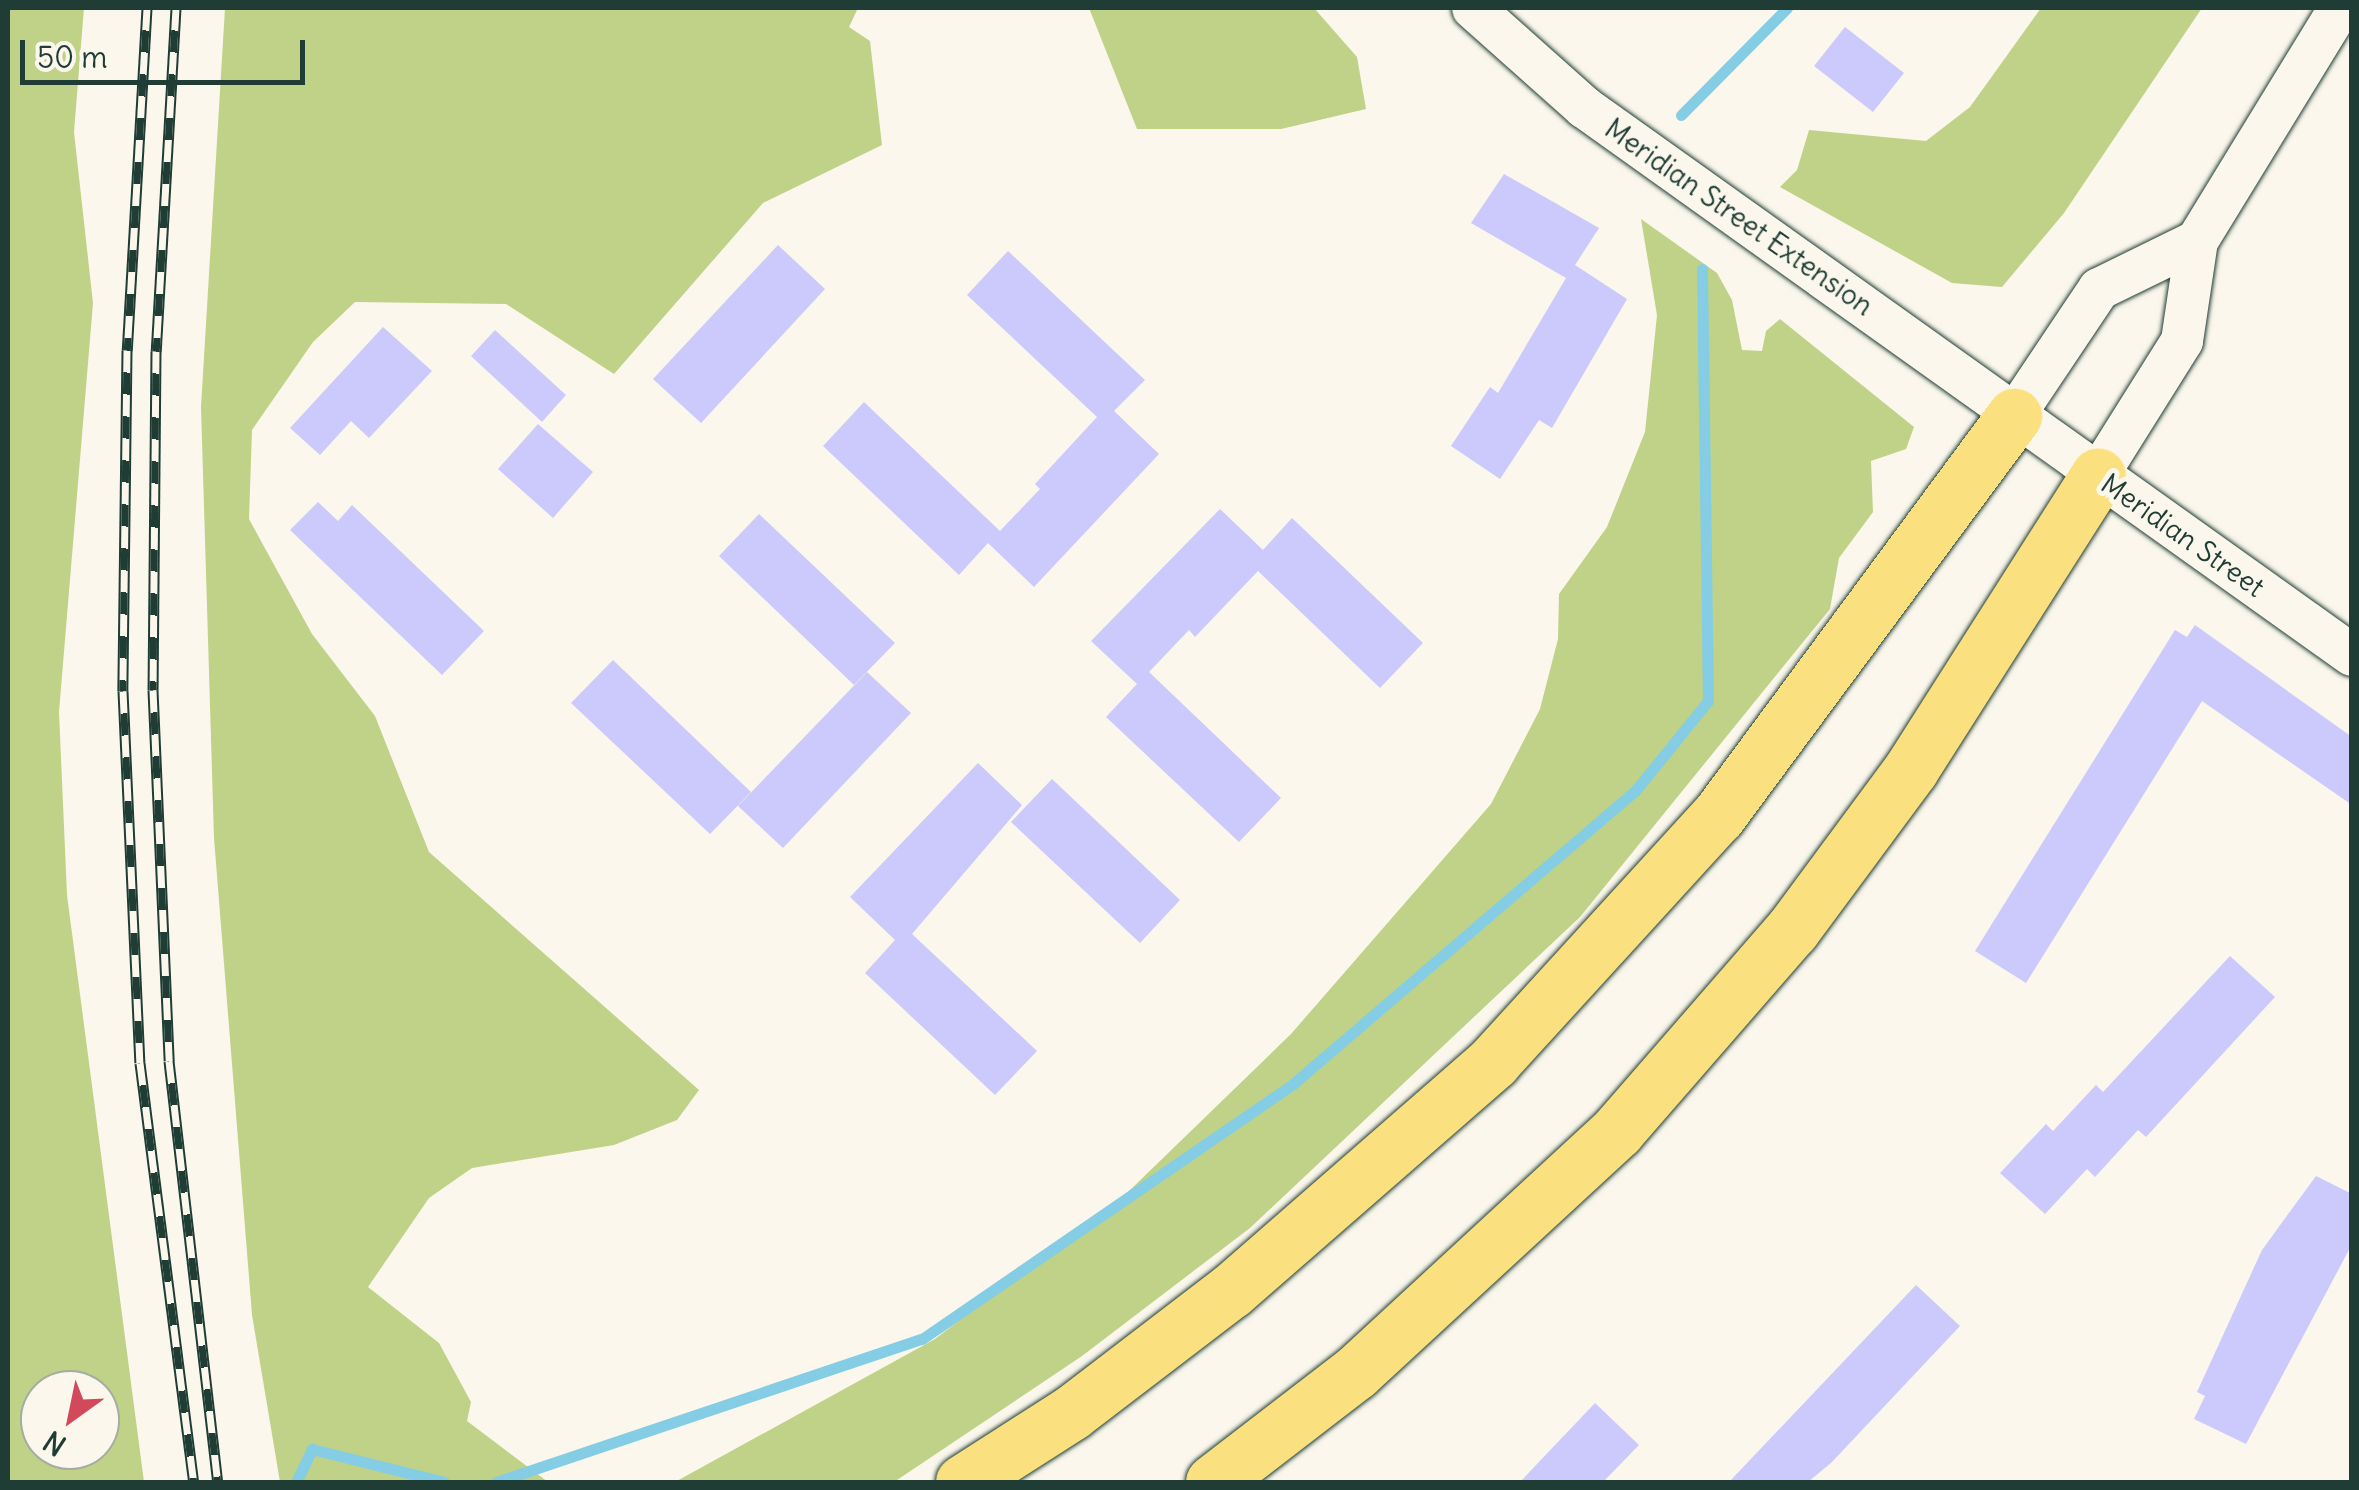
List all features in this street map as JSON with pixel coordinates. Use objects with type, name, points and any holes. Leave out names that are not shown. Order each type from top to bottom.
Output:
[{"type":"highway","points":[[963,1482],[1071,1413],[1232,1290],[1492,1062],[1718,816],[2014,416]]},
{"type":"highway","points":[[1213,1482],[1356,1372],[1617,1131],[1792,930],[1911,769],[2098,475]]},
{"type":"street","name":"Meridian Street Extension","points":[[1473,8],[1584,108],[2014,416]]},
{"type":"street","points":[[2098,475],[2182,341],[2198,241],[2340,8]]},
{"type":"street","points":[[2014,416],[2098,288],[2198,241]]},
{"type":"street","name":"Meridian Street","points":[[2014,416],[2352,655]]},
{"type":"green space","points":[[8,8],[84,8],[74,132],[93,303],[59,712],[67,895],[144,1482],[8,1482]]},
{"type":"green space","points":[[225,8],[858,8],[849,27],[870,41],[882,145],[763,203],[614,374],[506,304],[355,302],[313,342],[252,430],[249,519],[312,634],[375,716],[429,852],[699,1090],[677,1120],[614,1145],[472,1168],[429,1198],[368,1287],[439,1343],[471,1402],[467,1421],[548,1482],[280,1482],[252,1315],[214,838],[201,407]]},
{"type":"green space","points":[[1089,8],[1314,8],[1357,57],[1366,109],[1281,129],[1137,129]]},
{"type":"green space","points":[[2041,8],[2202,8],[2064,213],[2002,287],[1952,283],[1780,187],[1797,170],[1809,130],[1926,141],[1970,107]]},
{"type":"green space","points":[[1641,219],[1717,273],[1732,300],[1742,350],[1762,351],[1766,331],[1780,319],[1914,427],[1906,449],[1871,461],[1873,512],[1839,558],[1830,609],[1580,917],[1250,1228],[1082,1356],[894,1482],[675,1482],[935,1339],[1129,1191],[1291,1034],[1491,804],[1540,709],[1558,639],[1559,594],[1607,527],[1645,432],[1657,315]]},
{"type":"building","points":[[1845,27],[1904,73],[1873,112],[1814,66]]},
{"type":"building","points":[[1504,174],[1599,228],[1575,265],[1627,299],[1552,428],[1539,420],[1500,479],[1451,446],[1490,387],[1498,393],[1566,278],[1471,223]]},
{"type":"building","points":[[778,245],[825,289],[701,423],[653,379]]},
{"type":"building","points":[[1008,251],[1145,380],[1114,411],[1159,454],[1034,587],[988,543],[959,575],[823,446],[864,402],[1000,531],[1040,489],[1035,484],[1097,417],[967,295]]},
{"type":"building","points":[[383,327],[432,371],[369,438],[351,421],[320,455],[290,428]]},
{"type":"building","points":[[495,330],[566,395],[542,422],[471,356]]},
{"type":"building","points":[[538,424],[593,472],[553,518],[498,469]]},
{"type":"building","points":[[318,502],[338,521],[352,505],[484,631],[442,675],[290,530]]},
{"type":"building","points":[[1220,509],[1263,550],[1292,518],[1423,643],[1380,688],[1258,571],[1195,637],[1189,630],[1149,672],[1281,798],[1239,842],[1106,717],[1137,684],[1091,641]]},
{"type":"building","points":[[759,514],[895,643],[854,685],[719,556]]},
{"type":"building","points":[[2195,625],[2352,737],[2352,805],[2202,701],[2026,983],[1975,951],[2175,630],[2187,637]]},
{"type":"building","points":[[613,660],[751,792],[710,834],[571,703]]},
{"type":"building","points":[[867,672],[911,713],[783,848],[738,806]]},
{"type":"building","points":[[978,763],[1022,805],[912,934],[1037,1051],[995,1095],[865,973],[895,940],[850,897]]},
{"type":"building","points":[[1052,779],[1180,900],[1140,943],[1011,822]]},
{"type":"building","points":[[2230,956],[2275,997],[2146,1137],[2138,1130],[2095,1177],[2087,1169],[2045,1214],[2000,1173],[2046,1124],[2053,1131],[2096,1085],[2103,1092]]},
{"type":"building","points":[[2316,1176],[2352,1194],[2352,1244],[2246,1444],[2194,1419],[2205,1396],[2197,1392],[2262,1250]]},
{"type":"building","points":[[1916,1285],[1960,1326],[1831,1463],[1808,1482],[1729,1482]]},
{"type":"building","points":[[1595,1403],[1639,1445],[1603,1482],[1520,1482]]},
{"type":"waterway","points":[[1681,115],[1787,8]]},
{"type":"waterway","points":[[496,1482],[922,1339],[1294,1083],[1635,791],[1708,701],[1702,269]]},
{"type":"waterway","points":[[296,1482],[312,1449],[444,1482]]},
{"type":"railway","points":[[147,8],[127,350],[123,691],[140,1063],[194,1482]]},
{"type":"railway","points":[[176,8],[156,351],[153,690],[169,1061],[218,1482]]}]
